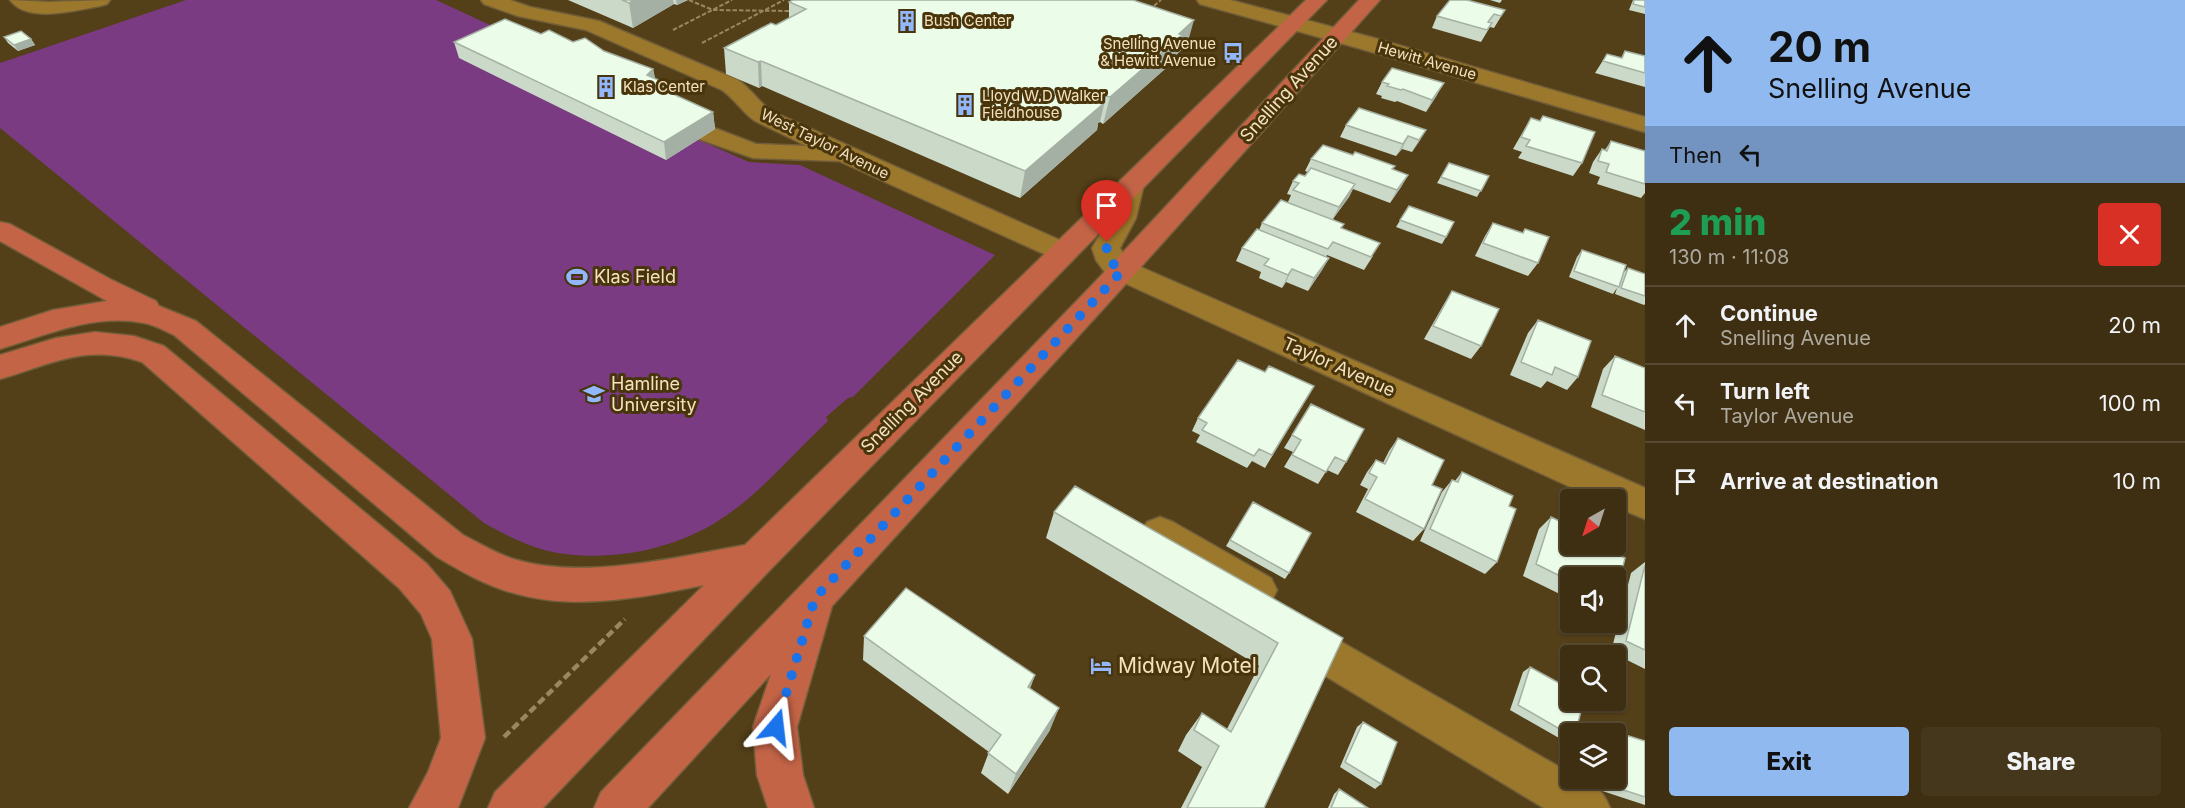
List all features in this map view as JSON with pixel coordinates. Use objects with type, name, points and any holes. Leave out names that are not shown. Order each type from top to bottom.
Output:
[{"type":"main road","name":"Snelling Avenue","points":[[511,808],[756,559],[1317,0]]},
{"type":"main road","name":"Snelling Avenue","points":[[617,808],[1122,271],[1370,0]]},
{"type":"main road","points":[[0,230],[100,286],[184,328],[450,546],[491,569],[537,582],[584,585],[637,579],[756,559]]},
{"type":"main road","points":[[0,338],[61,318],[101,312],[148,314],[184,328]]},
{"type":"main road","points":[[0,368],[34,353],[67,345],[104,342],[134,346],[153,354],[413,576],[436,603],[452,639],[462,715],[463,738],[445,786],[432,808]]},
{"type":"main road","points":[[791,808],[780,774],[776,727],[815,598]]},
{"type":"street","points":[[20,0],[27,5],[50,8],[100,0]]},
{"type":"street","name":"West Taylor Avenue","points":[[491,0],[525,12],[592,25],[672,59],[730,85],[743,94],[756,111],[845,155],[1063,252]]},
{"type":"street","name":"Hewitt Avenue","points":[[1207,0],[1645,125]]},
{"type":"street","points":[[708,134],[753,151],[845,155]]},
{"type":"street","points":[[1122,271],[1110,260],[1106,248],[1107,242],[1123,218],[1131,184]]},
{"type":"street","name":"Taylor Avenue","points":[[1122,271],[1645,504]]},
{"type":"street","points":[[1160,533],[1258,591],[1303,641],[1587,808]]},
{"type":"path","points":[[689,0],[713,10],[795,11]]},
{"type":"path","points":[[667,33],[732,0]]},
{"type":"path","points":[[697,46],[784,0]]},
{"type":"path","points":[[1145,13],[1161,0]]},
{"type":"path","points":[[501,739],[632,612]]},
{"type":"shaded area","name":"Klas Field","points":[[186,0],[436,0],[715,129],[699,140],[749,162],[800,165],[995,255],[853,397],[848,398],[826,417],[828,421],[766,482],[727,515],[690,536],[629,553],[586,556],[534,547],[484,523],[0,128],[0,63]]},
{"type":"building","name":"Lloyd W.D Walker Fieldhouse","points":[[793,0],[1133,0],[1194,20],[1179,34],[1182,35],[1110,97],[1106,96],[1099,103],[1103,104],[1025,171],[761,61],[758,62],[724,48],[771,23],[776,25],[806,9],[789,2]]},
{"type":"building","points":[[1450,0],[1467,0],[1505,10],[1501,16],[1494,14],[1488,22],[1492,23],[1487,30],[1437,16]]},
{"type":"building","points":[[1634,0],[1645,0],[1645,7],[1633,4]]},
{"type":"building","points":[[505,19],[541,34],[549,30],[573,42],[585,38],[604,51],[653,69],[647,75],[672,86],[664,90],[713,112],[664,142],[454,42]]},
{"type":"building","points":[[21,31],[31,39],[14,45],[4,37]]},
{"type":"building","points":[[1625,51],[1645,56],[1645,73],[1603,61],[1607,54],[1622,58]]},
{"type":"building","points":[[1392,68],[1444,83],[1432,100],[1403,89],[1387,86],[1389,84],[1382,82]]},
{"type":"building","points":[[1359,108],[1426,130],[1419,140],[1408,136],[1403,144],[1346,125]]},
{"type":"building","points":[[1543,116],[1595,132],[1582,163],[1526,146],[1530,140],[1521,137],[1531,118],[1540,121]]},
{"type":"building","points":[[1611,141],[1645,151],[1645,184],[1606,172],[1609,164],[1598,161],[1602,149],[1607,151]]},
{"type":"building","points":[[1323,145],[1353,155],[1355,152],[1395,166],[1392,169],[1408,175],[1397,190],[1311,159]]},
{"type":"building","points":[[1449,163],[1489,176],[1481,191],[1441,177]]},
{"type":"building","points":[[1311,168],[1355,184],[1339,207],[1293,190],[1299,183],[1293,181],[1299,174],[1305,176]]},
{"type":"building","points":[[1281,200],[1344,224],[1341,228],[1380,243],[1371,257],[1333,242],[1328,249],[1262,223]]},
{"type":"building","points":[[1409,206],[1454,222],[1446,237],[1400,220]]},
{"type":"building","points":[[1493,223],[1523,233],[1525,229],[1549,237],[1538,263],[1483,243]]},
{"type":"building","points":[[1257,229],[1329,258],[1314,278],[1292,269],[1288,275],[1264,265],[1269,259],[1242,248]]},
{"type":"building","points":[[1582,250],[1626,265],[1619,287],[1574,271]]},
{"type":"building","points":[[1628,268],[1645,274],[1645,296],[1621,288]]},
{"type":"building","points":[[1452,291],[1499,309],[1481,346],[1433,326]]},
{"type":"building","points":[[1538,320],[1591,341],[1578,377],[1555,367],[1552,375],[1521,362]]},
{"type":"building","points":[[1615,356],[1645,368],[1645,412],[1602,395]]},
{"type":"building","points":[[1238,360],[1265,372],[1269,366],[1314,386],[1272,455],[1259,449],[1254,456],[1202,430],[1207,423],[1198,418]]},
{"type":"building","points":[[1311,404],[1364,429],[1346,462],[1335,457],[1326,472],[1292,455],[1301,440],[1292,435]]},
{"type":"building","points":[[1398,438],[1444,460],[1432,485],[1442,489],[1424,529],[1365,499],[1377,477],[1369,473],[1376,460],[1385,464]]},
{"type":"building","points":[[1462,472],[1513,496],[1509,506],[1516,509],[1497,562],[1430,529],[1452,480],[1458,482]]},
{"type":"building","points":[[1075,486],[1343,638],[1264,808],[1187,808],[1219,746],[1194,730],[1202,713],[1231,732],[1278,643],[1054,512]]},
{"type":"building","points":[[1253,502],[1311,533],[1289,573],[1230,540]]},
{"type":"building","points":[[1551,517],[1560,521],[1560,555],[1619,555],[1625,558],[1623,567],[1560,567],[1560,576],[1536,564]]},
{"type":"building","points":[[1645,565],[1645,650],[1626,641]]},
{"type":"building","points":[[906,588],[1035,675],[1028,687],[1059,708],[1016,774],[988,753],[1001,735],[864,636]]},
{"type":"building","points":[[1530,667],[1560,684],[1560,711],[1581,711],[1578,723],[1560,723],[1560,729],[1518,705]]},
{"type":"building","points":[[1363,722],[1397,742],[1381,784],[1345,762]]},
{"type":"building","points":[[1626,735],[1645,741],[1645,797],[1620,789],[1626,789]]},
{"type":"building","points":[[1339,789],[1368,808],[1331,808]]},
{"type":"place","name":"Bush Center","points":[[907,21]]},
{"type":"place","name":"Snelling Avenue & Hewitt Avenue","points":[[1233,53]]},
{"type":"place","name":"Klas Center","points":[[606,87]]},
{"type":"place","name":"Lloyd W.D Walker Fieldhouse","points":[[965,105]]},
{"type":"place","name":"Klas Field","points":[[577,277]]},
{"type":"place","name":"Hamline University","points":[[594,394]]},
{"type":"place","name":"Midway Motel","points":[[1101,666]]},
{"type":"route","points":[[776,727],[815,598],[1122,271],[1110,260],[1107,254],[1107,242]]}]
